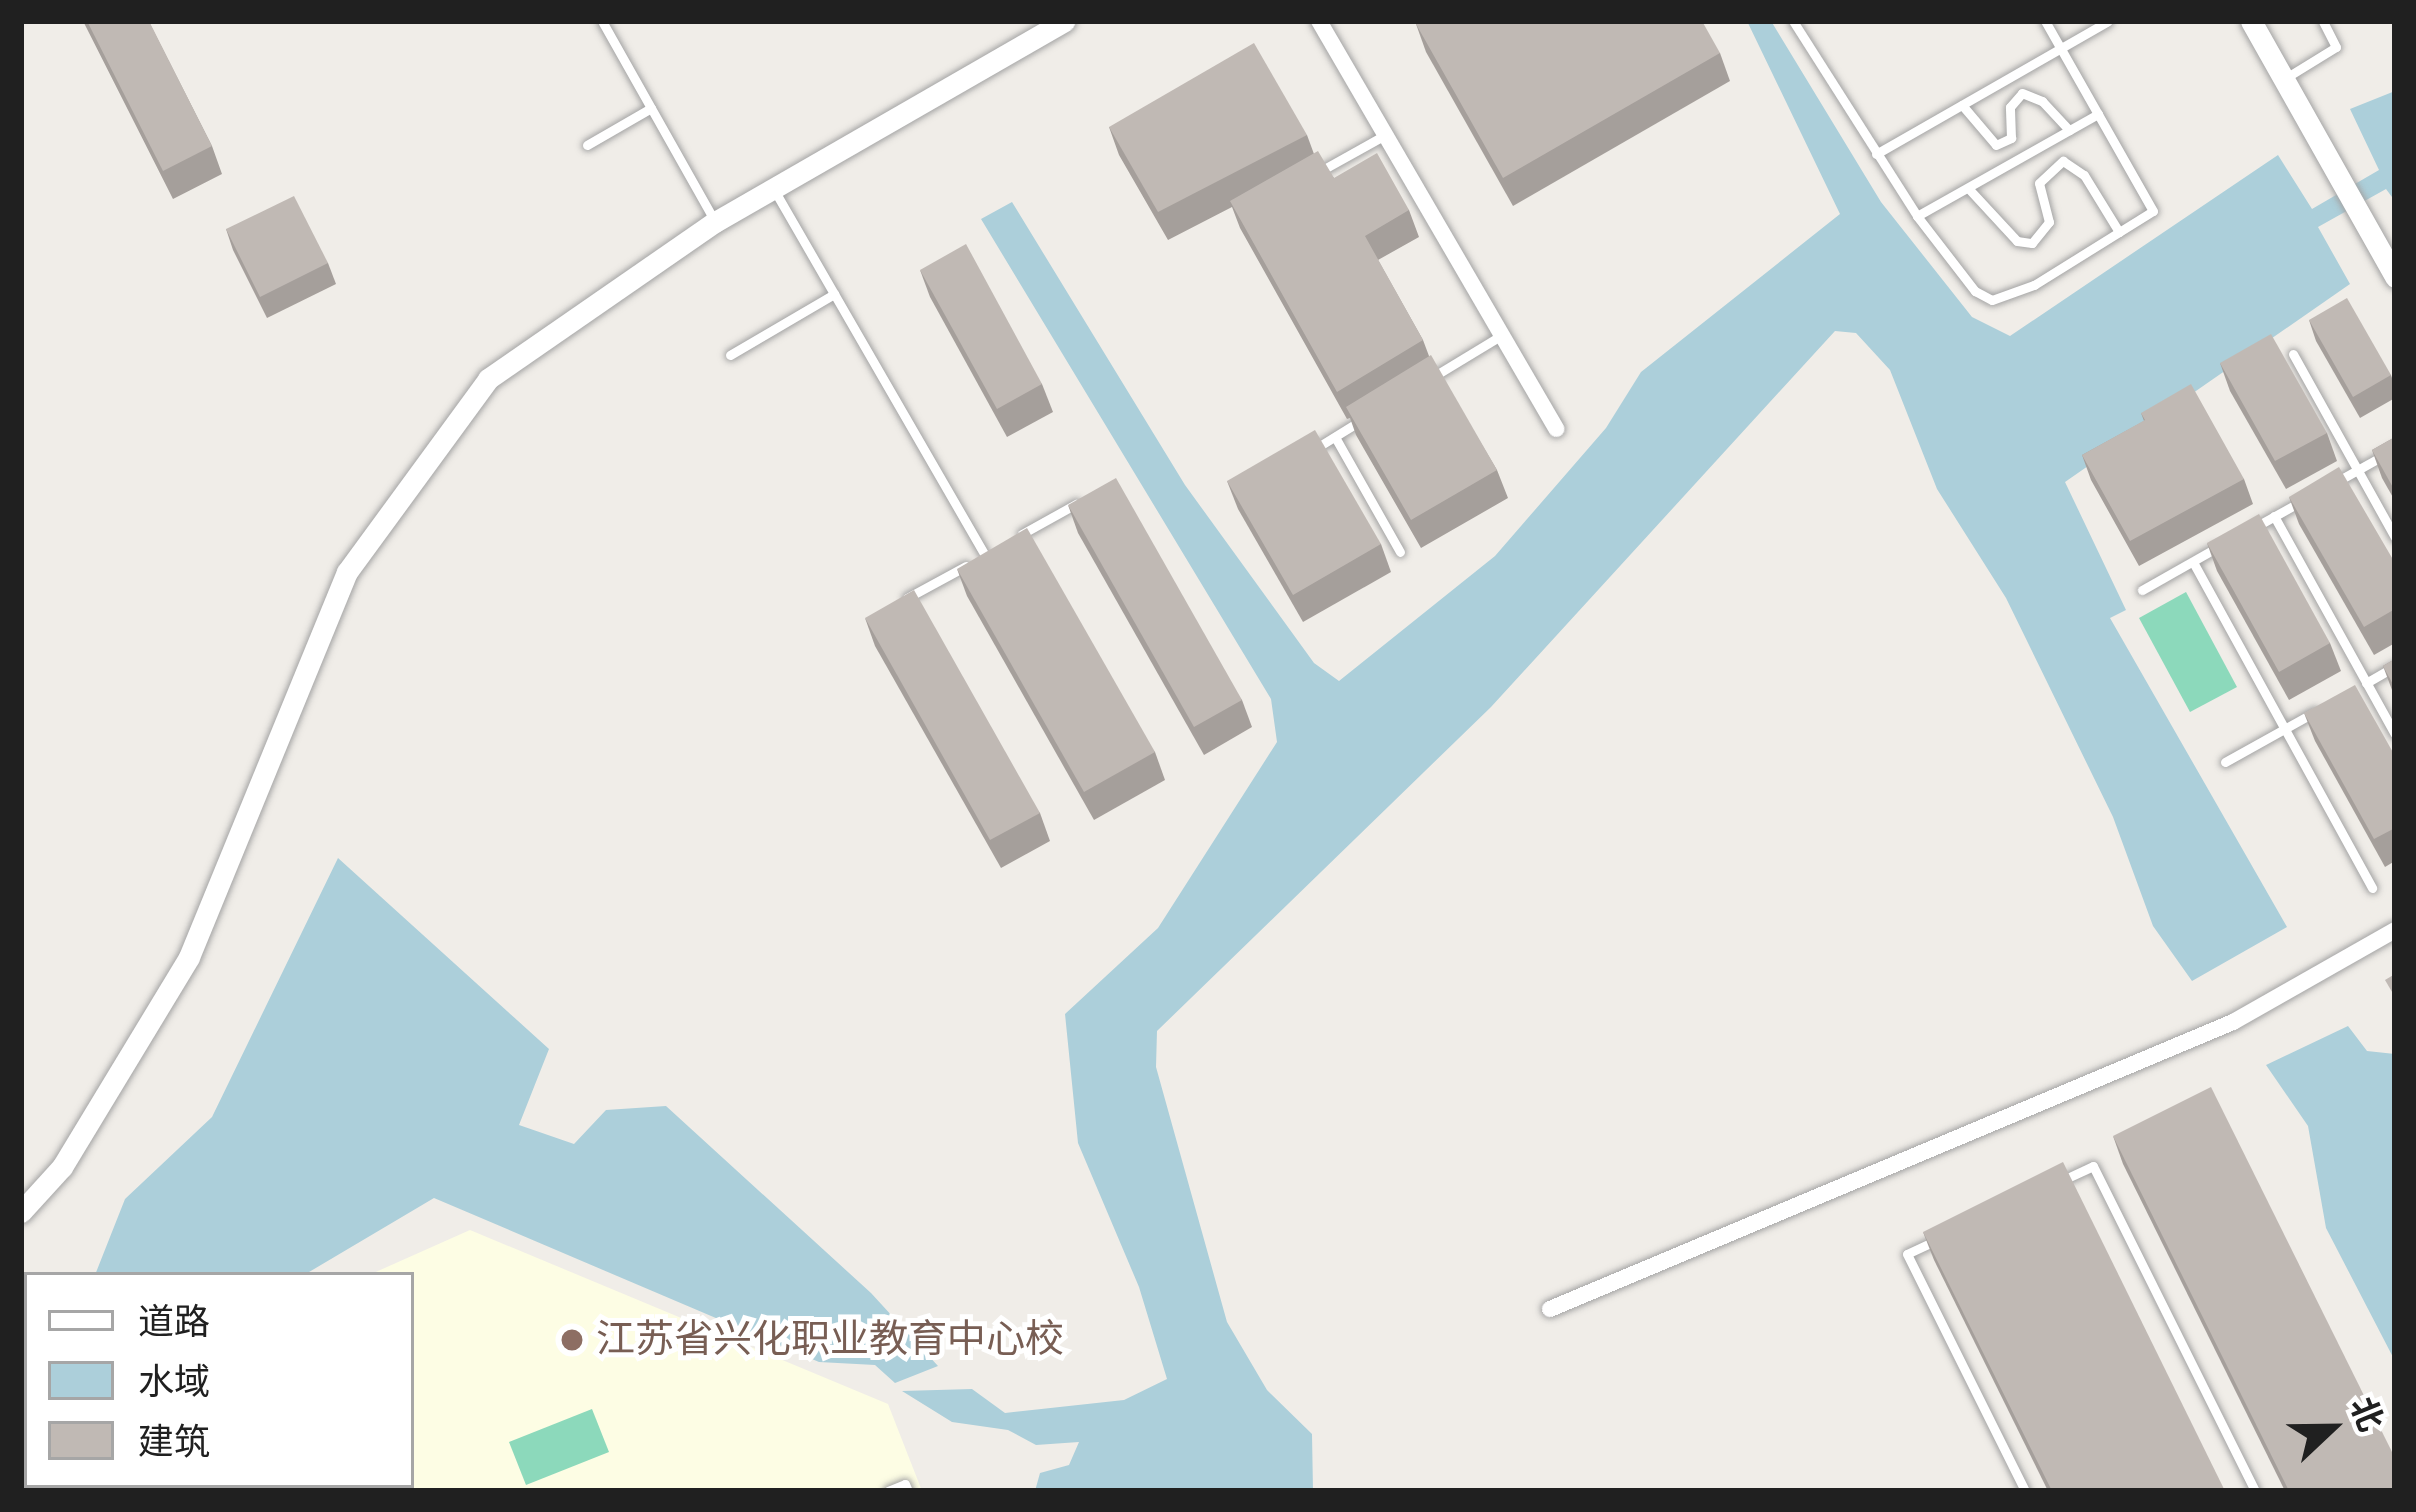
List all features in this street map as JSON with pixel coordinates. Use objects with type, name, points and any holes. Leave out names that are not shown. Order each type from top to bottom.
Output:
[{"type":"street","points":[[21,1212],[62,1167],[189,957],[347,572],[488,379],[715,222],[1064,21]]},
{"type":"street","points":[[1318,21],[1556,429]]},
{"type":"street","points":[[2251,21],[2395,278]]},
{"type":"street","points":[[1550,1309],[2233,1022],[2395,930]]},
{"type":"lane","points":[[602,21],[715,222]]},
{"type":"lane","points":[[1793,21],[1917,216],[1975,291],[1992,300],[2034,285],[2153,211],[2045,21]]},
{"type":"lane","points":[[1876,154],[2108,21]]},
{"type":"lane","points":[[2284,80],[2336,47],[2323,21]]},
{"type":"lane","points":[[1962,105],[1996,145],[2011,138],[2010,107],[2022,93],[2042,101],[2068,130]]},
{"type":"lane","points":[[587,145],[651,108]]},
{"type":"lane","points":[[1917,216],[2098,114]]},
{"type":"lane","points":[[1309,178],[1384,134]]},
{"type":"lane","points":[[1968,188],[2017,241],[2032,243],[2049,222],[2039,183],[2063,160],[2084,175],[2120,232]]},
{"type":"lane","points":[[773,188],[985,555]]},
{"type":"lane","points":[[730,355],[834,294]]},
{"type":"lane","points":[[1409,392],[1502,335]]},
{"type":"lane","points":[[2293,354],[2395,536]]},
{"type":"lane","points":[[1299,459],[1372,414]]},
{"type":"lane","points":[[1335,437],[1400,552]]},
{"type":"lane","points":[[2142,590],[2395,449]]},
{"type":"lane","points":[[902,601],[1091,495]]},
{"type":"lane","points":[[2274,516],[2395,734]]},
{"type":"lane","points":[[2193,562],[2372,888]]},
{"type":"lane","points":[[2346,694],[2395,666]]},
{"type":"lane","points":[[2225,763],[2325,706]]},
{"type":"lane","points":[[2052,1186],[2093,1166],[2255,1491]]},
{"type":"lane","points":[[1948,1234],[1907,1254],[2025,1491]]},
{"type":"lane","points":[[888,1491],[905,1484],[908,1491]]},
{"type":"shaded area","name":"江苏省兴化职业教育中心校","points":[[470,1230],[888,1404],[922,1491],[21,1491],[24,1459],[24,1488],[414,1488],[414,1272],[376,1272]]},
{"type":"green space","points":[[2186,592],[2237,687],[2190,712],[2139,618]]},
{"type":"green space","points":[[592,1409],[609,1452],[526,1485],[509,1442]]},
{"type":"water","points":[[1747,21],[1771,21],[1881,202],[1972,317],[2010,336],[2278,155],[2312,209],[2379,170],[2350,109],[2395,91],[2395,201],[2386,189],[2318,227],[2350,284],[2065,482],[2126,610],[2110,618],[2287,927],[2192,981],[2153,926],[2113,817],[2006,598],[1937,489],[1890,370],[1856,333],[1835,331],[1491,707],[1157,1031],[1156,1067],[1227,1322],[1267,1390],[1312,1434],[1313,1491],[1035,1491],[1040,1473],[1069,1465],[1079,1442],[1036,1445],[1008,1430],[952,1422],[902,1391],[972,1389],[1005,1413],[1124,1400],[1167,1379],[1139,1287],[1078,1143],[1065,1014],[1158,928],[1277,742],[1271,699],[981,219],[1012,202],[1185,485],[1314,663],[1339,681],[1495,556],[1606,428],[1641,372],[1840,214]]},
{"type":"water","points":[[338,858],[549,1049],[519,1125],[574,1144],[606,1110],[666,1106],[871,1293],[938,1366],[895,1383],[875,1365],[819,1362],[434,1198],[309,1272],[96,1272],[125,1199],[212,1117]]},
{"type":"water","points":[[2348,1026],[2367,1051],[2395,1054],[2395,1361],[2326,1228],[2308,1126],[2266,1065]]},
{"type":"building","points":[[87,21],[149,21],[212,146],[163,171]]},
{"type":"building","points":[[1702,21],[1720,53],[1503,178],[1416,24]]},
{"type":"building","points":[[1254,43],[1307,135],[1158,212],[1109,127]]},
{"type":"building","points":[[1318,151],[1334,178],[1377,153],[1409,210],[1365,236],[1423,340],[1337,392],[1230,201]]},
{"type":"building","points":[[294,196],[328,263],[260,297],[226,229]]},
{"type":"building","points":[[966,244],[1042,384],[997,409],[920,270]]},
{"type":"building","points":[[2347,298],[2391,375],[2353,397],[2309,320]]},
{"type":"building","points":[[2271,334],[2327,433],[2275,461],[2220,363]]},
{"type":"building","points":[[1431,355],[1497,470],[1411,520],[1346,407]]},
{"type":"building","points":[[2191,384],[2244,479],[2130,541],[2082,455],[2145,420],[2141,413]]},
{"type":"building","points":[[1315,430],[1381,544],[1293,595],[1227,481]]},
{"type":"building","points":[[2395,437],[2395,491],[2372,450]]},
{"type":"building","points":[[2339,467],[2395,563],[2395,609],[2364,627],[2289,497]]},
{"type":"building","points":[[1116,478],[1242,700],[1194,727],[1068,505]]},
{"type":"building","points":[[2259,514],[2330,643],[2279,672],[2207,543]]},
{"type":"building","points":[[1027,528],[1155,752],[1084,792],[957,569]]},
{"type":"building","points":[[914,590],[1040,813],[990,840],[865,618]]},
{"type":"building","points":[[2395,659],[2395,688],[2383,666]]},
{"type":"building","points":[[2355,685],[2395,756],[2395,828],[2374,839],[2304,713]]},
{"type":"building","points":[[2395,974],[2395,997],[2385,980]]},
{"type":"building","points":[[2211,1087],[2395,1458],[2395,1491],[2289,1491],[2113,1136]]},
{"type":"building","points":[[2063,1162],[2225,1491],[2052,1491],[1923,1232]]},
{"type":"place","name":"江苏省兴化职业教育中心校","points":[[572,1340]]}]
